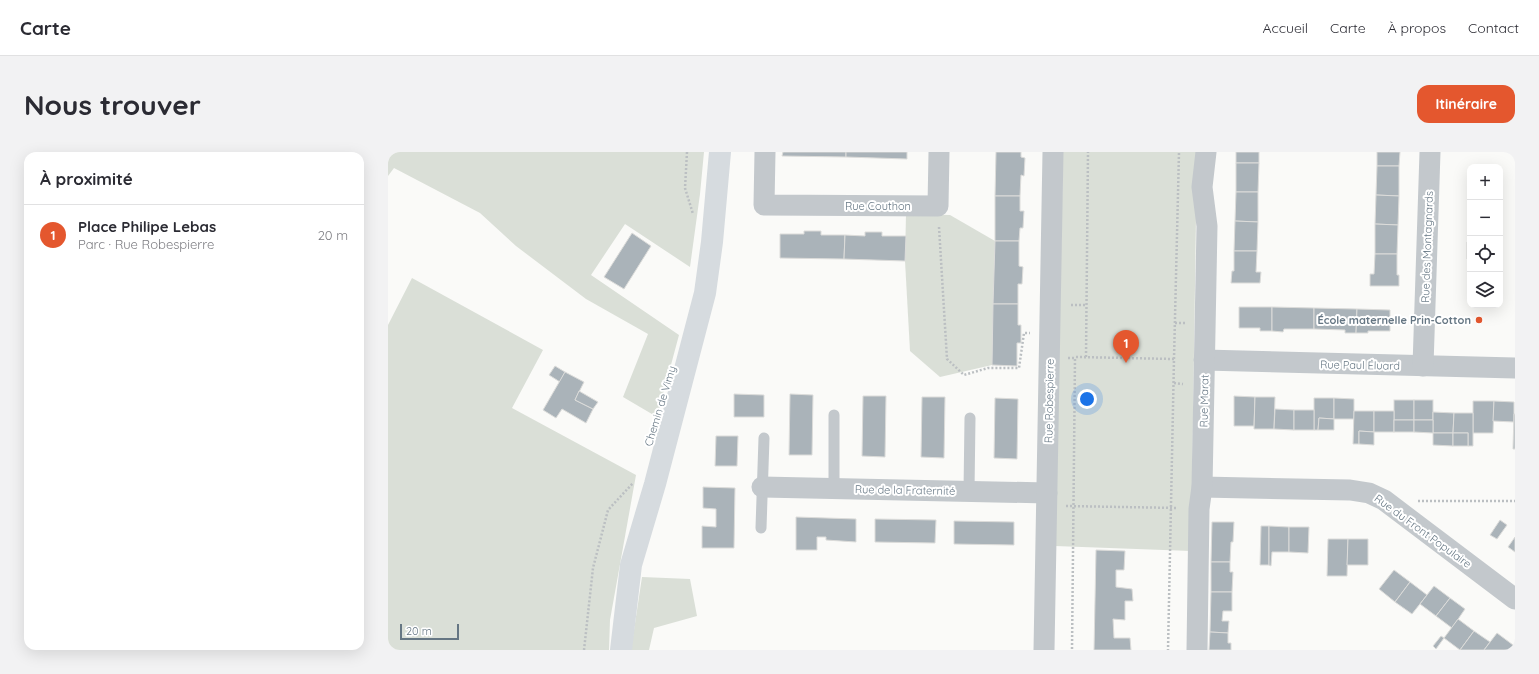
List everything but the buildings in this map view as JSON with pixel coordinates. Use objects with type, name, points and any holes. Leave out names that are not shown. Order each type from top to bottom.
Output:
[{"type":"main road","name":"Chemin de Vimy","points":[[621,650],[631,565],[655,484],[705,293],[712,242],[720,152]]},
{"type":"street","name":"Rue Couthon","points":[[765,152],[764,205],[938,206]]},
{"type":"street","points":[[938,206],[939,152]]},
{"type":"street","name":"Rue Robespierre","points":[[1044,650],[1053,152]]},
{"type":"street","name":"Rue Marat","points":[[1197,650],[1207,226],[1202,187],[1206,152]]},
{"type":"street","name":"Rue des Montagnards","points":[[1423,366],[1430,152]]},
{"type":"street","name":"Rue Paul Éluard","points":[[1204,360],[1515,368]]},
{"type":"street","name":"Rue de la Fraternité","points":[[762,487],[969,491],[1047,499]]},
{"type":"street","name":"Rue du Front Populaire","points":[[1202,487],[1350,490],[1369,493],[1384,500],[1515,599]]},
{"type":"lane","points":[[834,415],[834,489]]},
{"type":"lane","points":[[969,491],[970,418]]},
{"type":"lane","points":[[761,528],[764,438]]},
{"type":"path","points":[[687,152],[685,188],[694,217]]},
{"type":"path","points":[[1086,357],[1088,152]]},
{"type":"path","points":[[1168,650],[1179,152]]},
{"type":"path","points":[[938,206],[946,359],[964,375],[988,368],[1019,368],[1024,332],[1032,333]]},
{"type":"path","points":[[1050,358],[1086,357],[1174,360]]},
{"type":"path","points":[[1072,650],[1075,506],[1075,358]]},
{"type":"path","points":[[584,650],[594,568],[608,510],[636,479]]},
{"type":"path","points":[[1047,499],[1075,506],[1200,510]]},
{"type":"path","points":[[1415,500],[1515,501]]},
{"type":"shaded area","points":[[388,152],[704,152],[690,267],[625,224],[591,275],[679,335],[657,417],[623,397],[648,334],[586,299],[516,246],[480,213],[394,168],[388,176]]},
{"type":"shaded area","points":[[1063,152],[1197,152],[1191,551],[1055,546]]},
{"type":"shaded area","points":[[906,214],[950,215],[995,241],[992,365],[940,377],[910,351],[905,261]]},
{"type":"shaded area","points":[[412,278],[543,350],[512,408],[636,475],[610,620],[609,650],[388,650],[388,325]]},
{"type":"shaded area","points":[[642,577],[690,579],[697,616],[654,628],[649,650],[631,650]]},
{"type":"place","name":"École maternelle Prin-Cotton","points":[[1479,320]]},
{"type":"place","name":"Place Philipe Lebas","points":[[1126,363]]}]
